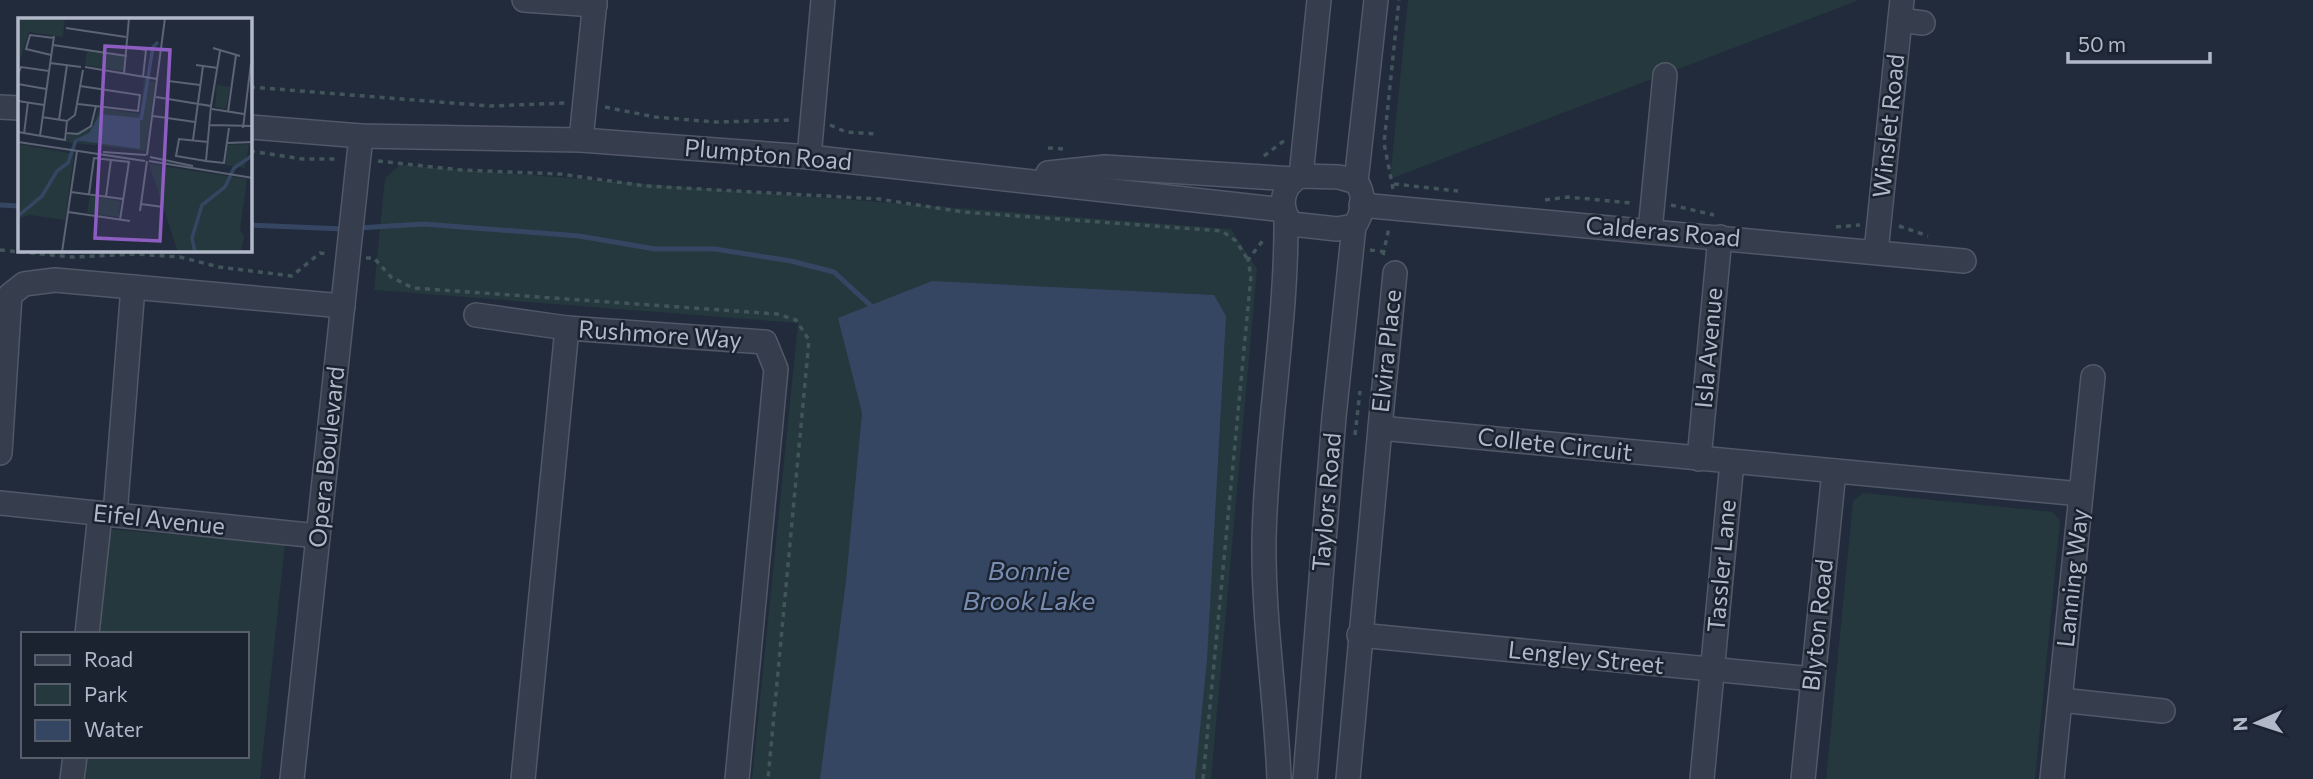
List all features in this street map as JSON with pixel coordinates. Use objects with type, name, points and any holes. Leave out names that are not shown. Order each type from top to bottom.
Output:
[{"type":"street","points":[[524,0],[595,2],[581,140]]},
{"type":"street","points":[[809,157],[823,0]]},
{"type":"street","points":[[1279,779],[1264,548],[1284,319],[1285,192],[1297,177],[1319,0]]},
{"type":"street","points":[[1285,213],[1299,227],[1337,229],[1358,216],[1361,190],[1356,182],[1376,0]]},
{"type":"street","name":"Winslet Road","points":[[1876,252],[1908,14]]},
{"type":"street","points":[[1650,231],[1665,75]]},
{"type":"street","points":[[0,107],[18,108]]},
{"type":"street","name":"Plumpton Road","points":[[252,127],[361,136],[581,140],[809,157],[1285,213]]},
{"type":"street","name":"Opera Boulevard","points":[[292,779],[361,136]]},
{"type":"street","points":[[1003,178],[1105,167],[1339,177],[1356,182]]},
{"type":"street","name":"Calderas Road","points":[[1358,216],[1650,231],[1719,226],[1876,252],[1964,261]]},
{"type":"street","name":"Taylors Road","points":[[1305,779],[1334,417],[1358,216]]},
{"type":"street","name":"Isla Avenue","points":[[1699,459],[1719,226]]},
{"type":"street","name":"Elvira Place","points":[[1380,428],[1395,273]]},
{"type":"street","points":[[0,453],[10,295],[24,284],[55,280],[343,306]]},
{"type":"street","points":[[88,632],[108,514],[133,287]]},
{"type":"street","points":[[476,315],[567,328]]},
{"type":"street","name":"Rushmore Way","points":[[523,779],[567,328],[765,342],[775,369],[737,779]]},
{"type":"street","name":"Lanning Way","points":[[2052,779],[2093,377]]},
{"type":"street","points":[[1348,779],[1359,635],[1380,428]]},
{"type":"street","name":"Collete Circuit","points":[[1380,428],[2081,494]]},
{"type":"street","name":"Tassler Lane","points":[[1702,779],[1732,462]]},
{"type":"street","name":"Blyton Road","points":[[1803,779],[1834,471]]},
{"type":"street","name":"Eifel Avenue","points":[[0,503],[318,536]]},
{"type":"street","name":"Lengley Street","points":[[1359,635],[1813,679]]},
{"type":"street","points":[[2061,700],[2163,711]]},
{"type":"street","points":[[72,779],[75,758]]},
{"type":"path","points":[[1399,0],[1384,143],[1388,172],[1394,184],[1460,191]]},
{"type":"path","points":[[252,152],[303,159],[358,160],[461,170],[560,174],[646,186],[879,199],[963,212],[1223,231],[1236,241],[1248,260],[1251,275],[1203,779]]},
{"type":"path","points":[[1544,200],[1567,197],[1623,204],[1678,205],[1719,226]]},
{"type":"path","points":[[1827,227],[1900,226],[1929,236]]},
{"type":"path","points":[[1248,260],[1264,239]]},
{"type":"path","points":[[0,250],[18,252]]},
{"type":"path","points":[[21,252],[74,257],[124,254],[169,256],[292,276],[320,253],[374,258],[390,277],[413,288],[765,313],[796,320],[809,340],[768,779]]},
{"type":"green space","points":[[1408,0],[1859,0],[1390,179]]},
{"type":"green space","points":[[400,165],[1231,229],[1257,269],[1211,779],[752,779],[798,323],[374,290],[385,178]]},
{"type":"green space","points":[[1863,493],[2053,512],[2060,521],[2035,779],[1826,779],[1853,501]]},
{"type":"green space","points":[[107,529],[285,544],[260,779],[83,779],[85,758],[248,758],[248,632],[97,632]]},
{"type":"water","name":"Bonnie Brook Lake","points":[[932,281],[1214,295],[1226,316],[1207,660],[1195,779],[820,779],[846,581],[862,413],[838,318]]},
{"type":"waterway","points":[[0,205],[18,206]]},
{"type":"waterway","points":[[358,228],[423,224],[579,236],[655,249],[715,249],[791,261],[834,272],[870,305],[873,312]]},
{"type":"waterway","points":[[252,225],[345,229]]}]
